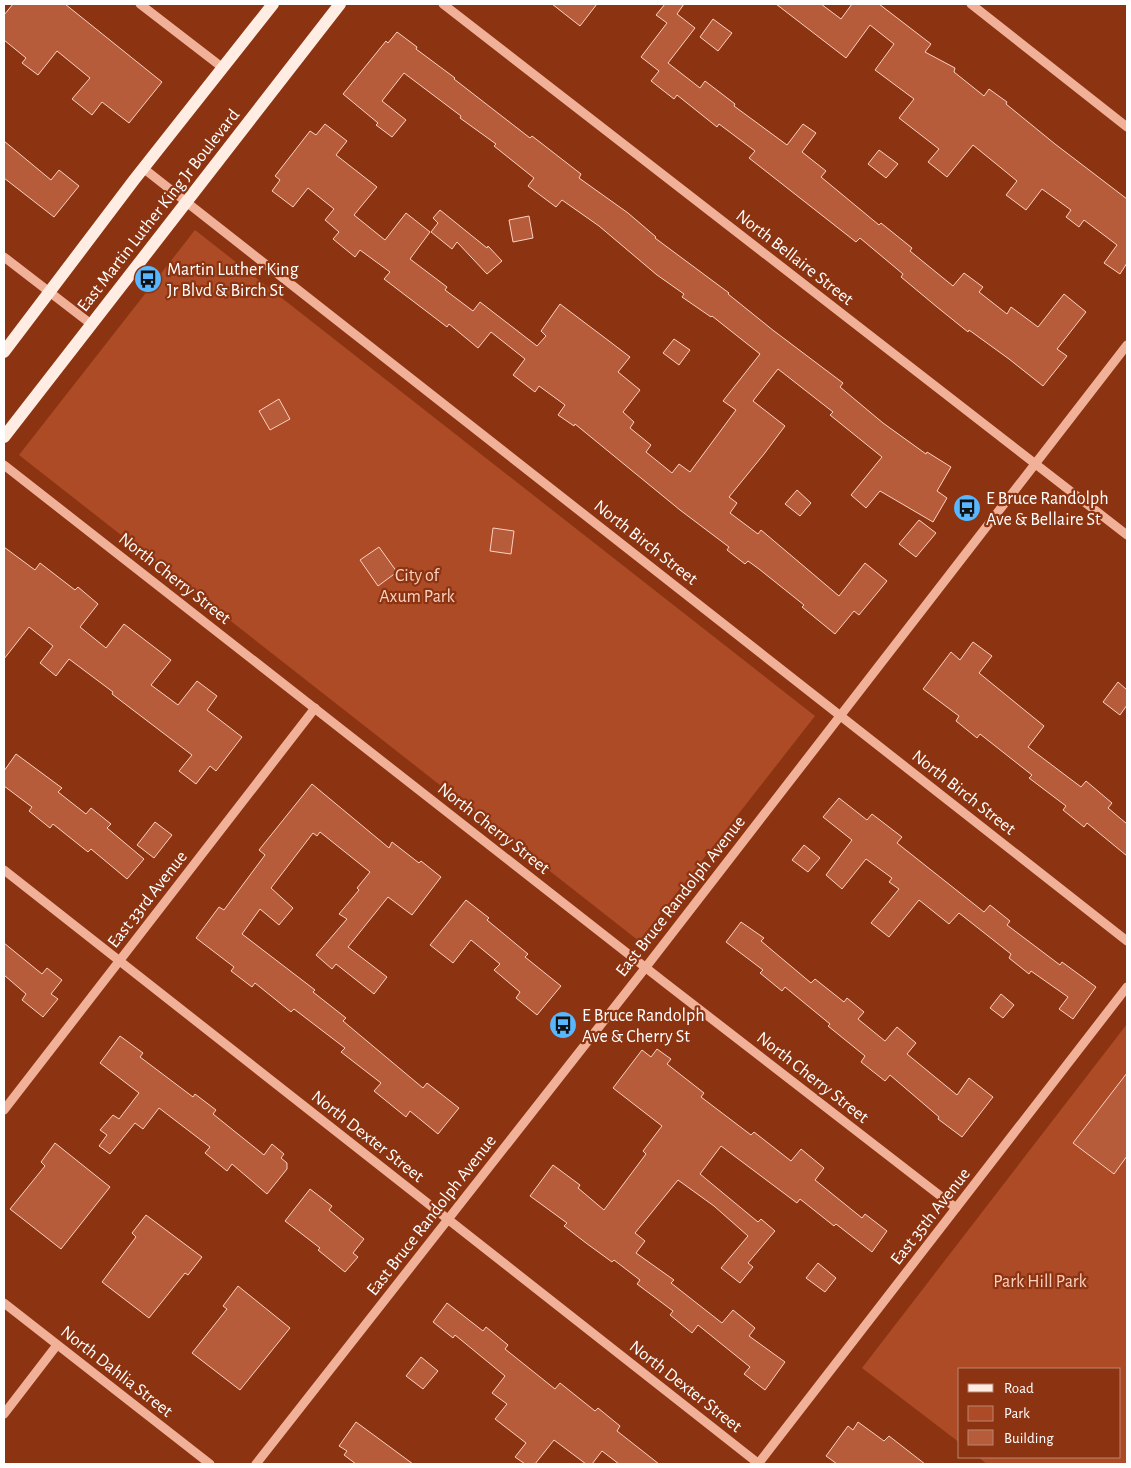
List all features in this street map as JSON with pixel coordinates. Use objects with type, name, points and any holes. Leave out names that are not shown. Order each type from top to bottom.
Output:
[{"type":"main road","name":"East Martin Luther King Jr Boulevard","points":[[4,352],[143,168],[273,4]]},
{"type":"main road","name":"East Martin Luther King Jr Boulevard","points":[[4,437],[340,4]]},
{"type":"street","points":[[140,4],[223,68]]},
{"type":"street","name":"North Bellaire Street","points":[[443,4],[1127,535]]},
{"type":"street","points":[[971,4],[1127,127]]},
{"type":"street","name":"North Birch Street","points":[[143,168],[1127,941]]},
{"type":"street","points":[[4,256],[91,324]]},
{"type":"street","name":"East Bruce Randolph Avenue","points":[[256,1464],[646,968],[1127,345]]},
{"type":"street","name":"North Cherry Street","points":[[4,465],[646,968],[956,1208]]},
{"type":"street","name":"East 33rd Avenue","points":[[4,1110],[315,708]]},
{"type":"street","name":"North Dexter Street","points":[[4,870],[759,1464]]},
{"type":"street","name":"East 35th Avenue","points":[[759,1464],[1127,987]]},
{"type":"street","name":"North Dahlia Street","points":[[4,1304],[210,1464]]},
{"type":"street","points":[[4,1414],[57,1345]]},
{"type":"green space","name":"City of Axum Park","points":[[195,230],[815,716],[639,941],[19,455]]},
{"type":"green space","name":"Park Hill Park","points":[[1127,1024],[1127,1464],[987,1464],[979,1458],[1121,1458],[1121,1368],[958,1368],[958,1441],[862,1368]]},
{"type":"building","points":[[13,4],[65,4],[162,82],[129,123],[102,102],[92,115],[72,99],[90,78],[57,51],[38,75],[22,63],[26,58],[4,40],[4,15]]},
{"type":"building","points":[[552,4],[597,4],[580,26]]},
{"type":"building","points":[[665,4],[684,4],[677,14],[695,28],[668,63],[700,88],[705,81],[735,104],[734,106],[787,145],[803,124],[816,133],[802,152],[826,171],[821,177],[879,225],[881,223],[912,248],[910,251],[953,286],[964,273],[983,287],[979,292],[1007,314],[1011,307],[1038,327],[1064,294],[1086,312],[1057,349],[1067,356],[1043,386],[969,330],[968,332],[937,307],[901,277],[903,274],[860,238],[856,242],[749,158],[755,151],[719,124],[717,127],[677,95],[674,99],[651,81],[659,71],[641,57],[667,23],[656,15]]},
{"type":"building","points":[[776,4],[821,4],[841,19],[852,4],[879,4],[931,44],[925,52],[955,68],[954,72],[984,96],[989,89],[1007,102],[1006,104],[1055,144],[1127,199],[1127,263],[1120,274],[1104,263],[1117,245],[1084,220],[1079,227],[1066,217],[1071,210],[1042,189],[1026,210],[1006,195],[1017,181],[973,145],[947,177],[928,162],[939,149],[899,118],[914,99],[875,70],[894,44],[870,25],[846,58]]},
{"type":"building","points":[[713,19],[732,33],[718,51],[700,37]]},
{"type":"building","points":[[397,32],[530,138],[532,136],[581,174],[579,178],[628,213],[655,238],[729,293],[774,331],[843,383],[840,387],[883,423],[926,454],[927,452],[951,467],[937,491],[947,498],[933,522],[880,491],[866,508],[851,495],[882,457],[830,415],[833,412],[778,369],[753,401],[785,426],[729,497],[737,503],[730,513],[758,534],[761,530],[839,596],[865,563],[887,581],[859,615],[854,611],[835,634],[802,607],[804,605],[759,569],[748,561],[745,564],[727,550],[729,547],[680,510],[575,424],[574,426],[558,415],[565,405],[539,386],[535,392],[513,375],[525,359],[491,332],[478,348],[449,324],[447,327],[384,279],[390,272],[360,250],[355,257],[333,239],[339,232],[325,220],[334,209],[308,188],[293,207],[272,191],[280,180],[275,176],[310,131],[316,135],[325,124],[347,141],[336,155],[377,187],[354,215],[385,240],[406,213],[430,232],[410,259],[447,287],[445,290],[473,311],[480,302],[537,346],[546,336],[541,331],[560,304],[630,357],[618,372],[640,390],[623,412],[634,422],[630,428],[651,445],[646,452],[672,473],[679,464],[690,472],[736,410],[723,401],[760,354],[712,316],[682,297],[684,294],[657,275],[599,226],[562,200],[556,207],[528,186],[534,178],[494,146],[496,144],[404,73],[382,101],[406,120],[392,137],[376,125],[378,123],[343,94],[386,41],[388,43]]},
{"type":"building","points":[[4,141],[51,180],[59,170],[79,186],[54,217],[4,178]]},
{"type":"building","points":[[879,150],[898,164],[886,178],[868,164]]},
{"type":"building","points":[[440,210],[487,248],[488,246],[502,261],[487,274],[457,242],[452,249],[431,232],[438,223],[433,218]]},
{"type":"building","points":[[529,216],[533,238],[513,242],[509,220]]},
{"type":"building","points":[[674,339],[690,350],[679,365],[663,353]]},
{"type":"building","points":[[279,399],[290,419],[270,430],[259,411]]},
{"type":"building","points":[[797,490],[811,503],[800,516],[785,504]]},
{"type":"building","points":[[919,520],[936,533],[916,557],[899,544]]},
{"type":"building","points":[[493,528],[514,531],[511,554],[490,551]]},
{"type":"building","points":[[4,547],[35,570],[40,563],[75,590],[78,587],[98,604],[80,627],[106,648],[124,624],[171,660],[151,685],[178,705],[197,681],[217,696],[207,710],[242,737],[216,771],[210,766],[196,784],[179,771],[192,755],[69,659],[56,676],[40,663],[53,646],[29,627],[4,659]]},
{"type":"building","points":[[379,547],[397,572],[378,586],[360,560]]},
{"type":"building","points":[[973,642],[992,656],[979,673],[1044,726],[1028,747],[1081,787],[1086,781],[1112,803],[1108,808],[1127,824],[1127,856],[1087,823],[1084,827],[1063,810],[1066,806],[1029,778],[1032,775],[980,734],[977,738],[956,721],[959,716],[923,689],[951,652],[960,660]]},
{"type":"building","points":[[1118,682],[1127,690],[1127,705],[1120,715],[1103,702]]},
{"type":"building","points":[[16,754],[62,788],[58,792],[86,814],[91,808],[111,824],[107,828],[144,859],[127,879],[91,849],[88,852],[53,824],[50,828],[29,811],[32,807],[4,786],[4,771]]},
{"type":"building","points":[[312,784],[389,848],[392,842],[441,877],[412,915],[388,897],[348,947],[387,977],[374,994],[336,964],[332,969],[316,955],[347,919],[339,914],[359,890],[357,888],[370,872],[320,832],[317,836],[313,833],[271,888],[293,908],[279,925],[260,909],[242,934],[315,990],[313,992],[346,1018],[343,1021],[423,1088],[427,1083],[459,1108],[438,1134],[410,1111],[406,1117],[374,1091],[381,1083],[341,1052],[345,1048],[294,1009],[291,1012],[255,983],[252,987],[231,971],[234,967],[196,938],[219,907],[224,910],[265,855],[259,850]]},
{"type":"building","points":[[839,798],[867,820],[872,814],[902,837],[897,843],[984,912],[990,905],[1010,921],[1007,925],[1060,965],[1062,962],[1096,987],[1073,1019],[1059,1009],[1068,997],[1031,971],[1029,974],[1009,958],[1011,954],[959,913],[949,924],[919,900],[889,937],[871,923],[899,889],[889,882],[892,878],[866,859],[842,889],[826,875],[852,840],[823,817]]},
{"type":"building","points":[[155,822],[172,835],[154,858],[137,845]]},
{"type":"building","points":[[804,845],[820,858],[808,872],[792,860]]},
{"type":"building","points":[[466,900],[489,918],[487,920],[528,954],[525,957],[561,986],[537,1015],[516,998],[520,992],[494,970],[500,964],[471,940],[453,963],[430,945]]},
{"type":"building","points":[[741,922],[764,938],[761,941],[811,983],[815,979],[844,1002],[847,998],[864,1012],[858,1019],[885,1041],[897,1027],[916,1043],[907,1054],[957,1095],[969,1078],[993,1097],[962,1137],[938,1119],[939,1117],[890,1075],[885,1081],[861,1062],[865,1056],[828,1026],[830,1024],[785,987],[782,991],[760,973],[763,970],[726,942]]},
{"type":"building","points":[[4,943],[42,974],[47,968],[62,980],[51,994],[58,999],[43,1017],[22,1000],[26,994],[4,975]]},
{"type":"building","points":[[1001,994],[1014,1005],[1003,1018],[990,1008]]},
{"type":"building","points":[[120,1036],[143,1053],[140,1057],[193,1097],[195,1094],[216,1110],[213,1114],[264,1155],[272,1144],[284,1154],[281,1158],[287,1163],[287,1169],[267,1194],[232,1164],[227,1171],[205,1153],[210,1147],[159,1108],[143,1129],[135,1123],[110,1154],[99,1146],[107,1135],[100,1130],[113,1115],[119,1119],[139,1093],[100,1063]]},
{"type":"building","points":[[657,1049],[671,1059],[667,1064],[704,1093],[701,1097],[751,1135],[754,1132],[791,1161],[801,1149],[824,1168],[815,1180],[862,1218],[865,1214],[887,1231],[872,1252],[836,1224],[834,1226],[800,1199],[797,1203],[721,1146],[700,1174],[758,1222],[761,1219],[775,1231],[748,1263],[753,1267],[740,1283],[721,1268],[748,1236],[714,1206],[678,1180],[635,1233],[645,1241],[636,1253],[674,1280],[671,1283],[722,1323],[733,1310],[755,1328],[749,1336],[785,1362],[765,1390],[744,1374],[750,1367],[698,1325],[692,1333],[670,1315],[673,1311],[637,1284],[640,1280],[614,1260],[612,1262],[586,1243],[564,1226],[567,1223],[530,1196],[553,1165],[580,1185],[578,1188],[604,1210],[646,1154],[643,1151],[662,1126],[613,1088],[642,1050],[651,1057]]},
{"type":"building","points":[[1127,1073],[1127,1156],[1114,1174],[1073,1143]]},
{"type":"building","points":[[55,1143],[110,1187],[61,1249],[10,1209],[45,1166],[41,1162]]},
{"type":"building","points":[[310,1189],[332,1206],[329,1210],[364,1239],[353,1253],[358,1257],[345,1272],[318,1250],[320,1248],[285,1221]]},
{"type":"building","points":[[146,1215],[202,1257],[188,1275],[185,1273],[149,1318],[102,1282],[136,1237],[132,1233]]},
{"type":"building","points":[[818,1263],[836,1278],[825,1292],[806,1278]]},
{"type":"building","points":[[238,1286],[290,1328],[240,1390],[192,1353],[227,1309],[223,1306]]},
{"type":"building","points":[[447,1303],[483,1331],[486,1327],[508,1345],[505,1349],[555,1389],[560,1383],[595,1411],[598,1408],[620,1426],[617,1431],[659,1464],[619,1464],[602,1451],[592,1464],[586,1464],[554,1440],[535,1464],[525,1464],[515,1457],[526,1443],[495,1419],[507,1404],[492,1393],[505,1376],[455,1335],[453,1338],[433,1322]]},
{"type":"building","points":[[421,1357],[438,1371],[423,1389],[406,1376]]},
{"type":"building","points":[[356,1422],[413,1464],[356,1464],[344,1455],[347,1451],[339,1446]]},
{"type":"building","points":[[858,1422],[884,1441],[889,1436],[925,1464],[837,1464],[826,1456],[848,1426],[853,1430]]},
{"type":"place","name":"Martin Luther King Jr Blvd & Birch St","points":[[148,279]]},
{"type":"place","name":"E Bruce Randolph Ave & Bellaire St","points":[[967,508]]},
{"type":"place","name":"E Bruce Randolph Ave & Cherry St","points":[[563,1025]]}]
